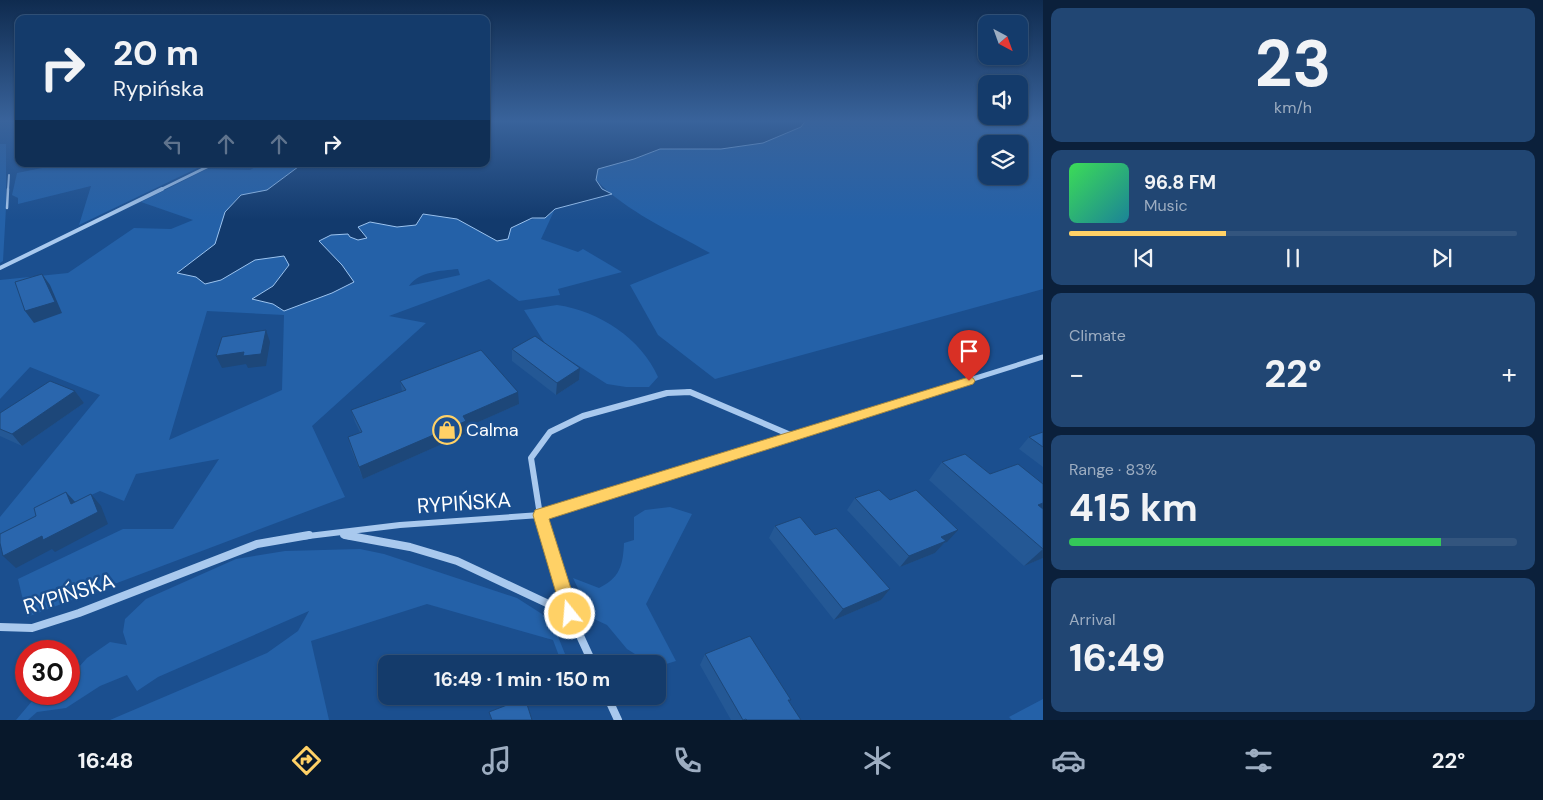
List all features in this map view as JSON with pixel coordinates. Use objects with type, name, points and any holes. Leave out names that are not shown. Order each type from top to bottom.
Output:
[{"type":"street","points":[[0,268],[207,167]]},
{"type":"street","name":"RYPIŃSKA","points":[[0,627],[32,628],[79,614],[257,544],[303,536],[337,534],[400,525],[540,515],[1043,358]]},
{"type":"street","points":[[589,655],[570,614],[540,515],[531,458],[550,432],[583,416],[666,393],[690,392],[793,436]]},
{"type":"street","points":[[337,534],[410,547],[457,561],[570,614]]},
{"type":"street","points":[[611,705],[618,720]]},
{"type":"lane","points":[[7,208],[9,175]]},
{"type":"shaded area","points":[[0,154],[6,154],[6,208],[3,261],[0,263]]},
{"type":"shaded area","points":[[490,154],[648,154],[598,169],[596,180],[602,189],[612,194],[555,209],[545,218],[532,218],[511,228],[508,239],[497,241],[457,219],[423,214],[416,225],[397,227],[370,222],[358,227],[367,238],[358,240],[350,237],[348,234],[331,235],[319,241],[342,265],[354,282],[332,293],[284,311],[273,304],[252,299],[273,286],[289,265],[284,256],[255,260],[221,280],[205,284],[196,277],[177,273],[215,244],[225,212],[241,195],[267,190],[298,167],[490,167]]},
{"type":"shaded area","points":[[648,154],[978,154],[978,185],[1028,185],[1028,154],[1043,154],[1043,289],[715,379],[658,335],[630,285],[710,253],[621,202],[596,180],[598,169]]},
{"type":"shaded area","points":[[47,167],[200,167],[79,225],[91,186],[18,204],[18,198],[12,195],[17,173]]},
{"type":"shaded area","points":[[255,167],[298,167],[267,190],[241,195],[225,212],[216,244],[178,273],[196,277],[255,260],[285,256],[289,264],[273,286],[253,299],[273,304],[284,311],[325,246],[318,241],[331,235],[348,234],[350,237],[358,227],[365,224],[406,224],[423,214],[457,219],[497,241],[519,224],[538,218],[545,218],[555,209],[541,239],[578,252],[583,249],[622,272],[558,289],[560,295],[519,301],[489,279],[389,316],[426,323],[312,426],[345,497],[27,617],[18,579],[123,529],[173,529],[219,459],[136,474],[124,501],[100,491],[0,537],[0,517],[100,395],[30,367],[0,399],[0,280],[68,273],[134,228],[171,229],[193,220],[141,202],[207,169],[250,170]],"holes":[[[458,269],[460,275],[409,286],[419,277],[437,271]],[[207,311],[284,315],[282,390],[169,440]]]},
{"type":"shaded area","points":[[557,305],[588,313],[617,329],[641,350],[651,363],[658,377],[649,387],[626,387],[607,384],[546,345],[524,310]]},
{"type":"shaded area","points":[[670,507],[692,514],[646,604],[676,661],[666,664],[666,655],[637,655],[627,649],[607,625],[592,618],[573,578],[599,588],[612,580],[619,570],[623,558],[624,543],[634,540],[634,517],[645,510]]},
{"type":"shaded area","points":[[360,549],[384,554],[517,598],[542,614],[557,634],[565,655],[559,655],[553,640],[427,604],[311,641],[329,720],[110,720],[267,653],[298,631],[309,611],[158,677],[137,691],[127,675],[100,686],[80,699],[80,666],[87,658],[110,642],[127,645],[123,632],[125,619],[146,599],[236,559],[285,551]]},
{"type":"shaded area","points":[[1043,699],[1043,720],[1012,720],[1009,717]]},
{"type":"shaded area","points":[[29,705],[71,705],[66,708],[37,712],[28,720],[16,720]]},
{"type":"building","points":[[42,274],[55,302],[25,311],[15,282]]},
{"type":"building","points":[[266,330],[261,354],[243,356],[244,352],[216,356],[222,337]]},
{"type":"building","points":[[535,336],[580,368],[557,383],[512,349]]},
{"type":"building","points":[[481,350],[518,392],[463,416],[466,421],[359,467],[348,437],[362,432],[351,410],[406,390],[400,381]]},
{"type":"building","points":[[50,381],[75,391],[12,434],[0,429],[0,413]]},
{"type":"building","points":[[1043,432],[1043,447],[1029,437]]},
{"type":"building","points":[[965,454],[990,474],[1018,464],[1043,484],[1043,503],[1038,505],[1043,509],[1043,549],[942,462]]},
{"type":"building","points":[[879,490],[890,500],[916,490],[958,530],[941,537],[946,541],[909,556],[855,498]]},
{"type":"building","points":[[66,492],[71,504],[91,494],[98,512],[43,540],[42,536],[3,556],[0,534],[36,516],[34,508]]},
{"type":"building","points":[[800,517],[815,535],[836,528],[890,589],[843,609],[775,526]]},
{"type":"building","points":[[750,636],[791,700],[788,700],[801,720],[743,720],[705,654]]},
{"type":"building","points":[[507,705],[527,705],[532,720],[492,720],[489,712]]},
{"type":"place","name":"Calma","points":[[447,430]]},
{"type":"route","points":[[570,614],[540,515],[969,381]]}]
